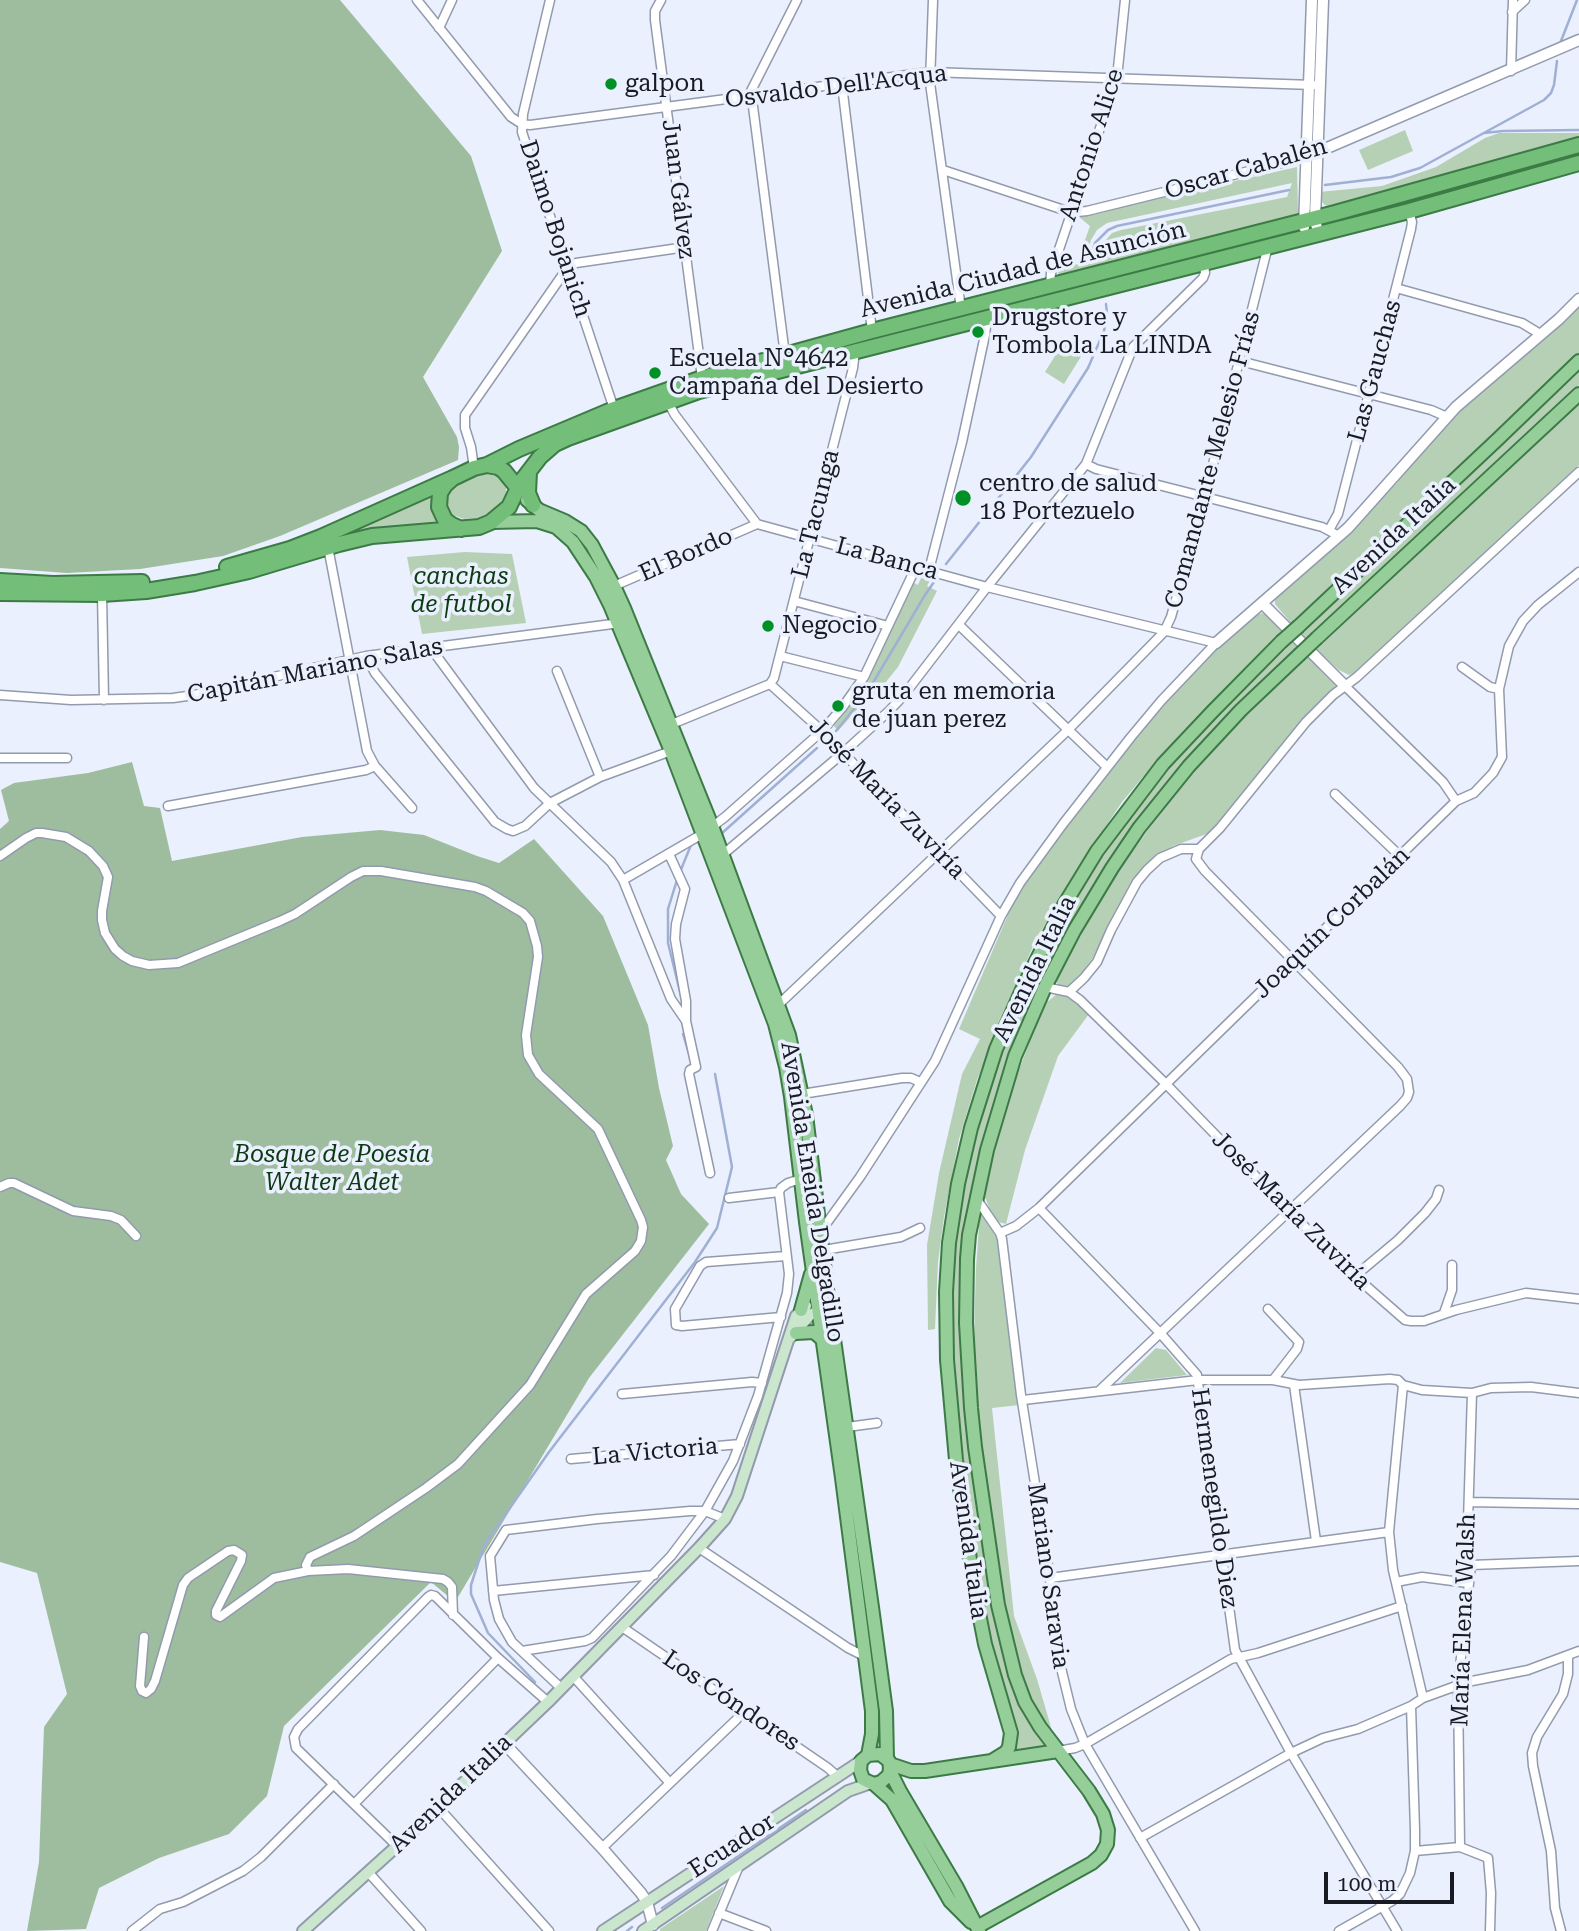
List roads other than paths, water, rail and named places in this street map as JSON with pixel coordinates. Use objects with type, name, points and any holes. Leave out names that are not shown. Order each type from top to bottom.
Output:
[{"type":"highway","name":"Avenida Ciudad de Asunción","points":[[480,466],[614,409],[702,378],[872,331],[1312,224],[1579,145]]},
{"type":"highway","name":"Avenida Ciudad de Asunción","points":[[517,489],[546,450],[568,438],[699,391],[1303,237],[1312,224],[1409,211],[1579,163]]},
{"type":"highway","points":[[0,581],[53,584],[133,583],[223,568],[321,537],[480,466],[498,467],[505,471],[517,489],[509,507],[491,523],[462,529],[372,536],[249,572],[195,583],[146,591],[102,594],[0,593]]},
{"type":"highway","points":[[529,471],[528,493],[533,505]]},
{"type":"highway","points":[[453,478],[440,493],[439,507],[445,520],[462,529]]},
{"type":"main road","name":"Avenida Italia","points":[[993,1760],[1006,1752],[1011,1733],[985,1644],[974,1588],[956,1460],[947,1360],[946,1292],[949,1243],[958,1184],[971,1128],[996,1049],[1064,905],[1097,851],[1163,764],[1281,642],[1579,361]]},
{"type":"main road","name":"Avenida Italia","points":[[978,1929],[1093,1863],[1107,1844],[1108,1834],[1107,1821],[1103,1814],[1032,1714],[1015,1675],[998,1605],[971,1408],[966,1323],[967,1259],[975,1198],[986,1150],[1015,1056],[1045,987],[1095,895],[1132,838],[1189,766],[1241,710],[1579,394]]},
{"type":"main road","name":"Avenida Eneida Delgadillo","points":[[517,489],[539,510],[581,531],[592,545],[614,586],[624,622],[793,1050],[802,1094],[820,1229],[812,1267],[823,1303],[823,1340],[873,1724],[864,1758]]},
{"type":"main road","name":"Avenida Eneida Delgadillo","points":[[491,523],[537,521],[548,523],[565,533],[583,555],[624,622]]},
{"type":"main road","name":"Avenida Eneida Delgadillo","points":[[667,726],[671,751],[708,830]]},
{"type":"main road","name":"Avenida Eneida Delgadillo","points":[[775,1008],[801,1179],[847,1427],[886,1711],[889,1765],[900,1791],[978,1929]]},
{"type":"main road","points":[[801,1310],[812,1267]]},
{"type":"main road","name":"Avenida Italia","points":[[793,1336],[823,1303]]},
{"type":"main road","points":[[801,1310],[823,1303]]},
{"type":"main road","name":"Avenida Italia","points":[[303,1931],[369,1873],[548,1702],[724,1520],[737,1496],[793,1336],[796,1316],[801,1310]]},
{"type":"main road","points":[[793,1336],[814,1332],[823,1340]]},
{"type":"main road","points":[[978,1929],[950,1901],[892,1800],[861,1775],[864,1758],[880,1754],[889,1765],[911,1771],[925,1771],[1058,1751]]},
{"type":"main road","name":"Ecuador","points":[[603,1931],[864,1758]]},
{"type":"main road","points":[[872,1783],[884,1780],[889,1765]]},
{"type":"main road","name":"Ecuador","points":[[649,1929],[848,1791],[872,1783]]},
{"type":"street","name":"Daimo Bojanich","points":[[417,0],[511,117],[522,124],[522,132],[614,409]]},
{"type":"street","points":[[439,28],[452,0]]},
{"type":"street","points":[[522,124],[550,0]]},
{"type":"street","name":"Juan Gálvez","points":[[661,0],[655,15],[702,378]]},
{"type":"street","points":[[786,355],[751,96],[753,83],[797,0]]},
{"type":"street","points":[[933,0],[930,72],[961,309]]},
{"type":"street","name":"Antonio Alice","points":[[1050,288],[1051,273],[1070,212],[1117,78],[1125,0]]},
{"type":"street","points":[[1312,0],[1317,152],[1312,224]]},
{"type":"street","points":[[1312,224],[1306,157],[1323,0]]},
{"type":"street","points":[[1511,71],[1513,0]]},
{"type":"street","points":[[1512,12],[1525,0]]},
{"type":"street","name":"Oscar Cabalén","points":[[943,170],[1070,212],[1087,211],[1306,157],[1579,40]]},
{"type":"street","name":"Osvaldo Dell'Acqua","points":[[522,124],[930,72],[1314,85]]},
{"type":"street","points":[[842,85],[872,331]]},
{"type":"street","name":"Las Gauchas","points":[[1334,533],[1411,229],[1409,211]]},
{"type":"street","name":"Comandante Melesio Frías","points":[[775,1008],[1068,730],[1164,632],[1171,617],[1205,496],[1268,246]]},
{"type":"street","points":[[480,466],[465,428],[465,415],[568,267],[576,263],[686,247]]},
{"type":"street","points":[[719,858],[843,753],[897,703],[1086,464],[1133,347],[1203,278],[1203,263]]},
{"type":"street","points":[[1396,288],[1522,323],[1540,334]]},
{"type":"street","points":[[820,1229],[860,1177],[940,1053],[1001,916],[1027,873],[1107,766],[1161,701],[1216,643],[1263,604],[1334,533],[1358,517],[1456,407],[1579,299]]},
{"type":"street","points":[[929,570],[962,442],[987,319]]},
{"type":"street","name":"La Tacunga","points":[[770,684],[780,656],[853,368],[855,351]]},
{"type":"street","points":[[1240,361],[1431,410],[1447,417]]},
{"type":"street","points":[[668,402],[757,524]]},
{"type":"street","points":[[1086,464],[1096,469],[1205,496],[1334,533]]},
{"type":"street","points":[[1099,1391],[1407,1098],[1409,1086],[1403,1073],[1205,871],[1196,859],[1199,849],[1220,828],[1306,722],[1579,472]]},
{"type":"street","name":"La Banca","points":[[757,524],[987,587],[1216,643]]},
{"type":"street","name":"El Bordo","points":[[614,586],[757,524]]},
{"type":"street","points":[[328,547],[367,751],[375,766],[412,808]]},
{"type":"street","points":[[623,880],[708,830],[822,731],[863,677],[916,567]]},
{"type":"street","name":"Joaquín Corbalán","points":[[1000,1233],[1016,1226],[1039,1208],[1456,801],[1474,793],[1493,773],[1502,757],[1499,689],[1508,646],[1538,605],[1579,572]]},
{"type":"street","points":[[102,594],[104,700]]},
{"type":"street","points":[[794,601],[888,626]]},
{"type":"street","points":[[1263,604],[1443,782],[1456,801]]},
{"type":"street","name":"Capitán Mariano Salas","points":[[0,695],[71,700],[185,696],[366,656],[624,622]]},
{"type":"street","points":[[959,625],[1107,766]]},
{"type":"street","points":[[430,647],[534,788],[611,862],[623,880],[671,999],[686,1021]]},
{"type":"street","points":[[366,656],[375,673],[495,822],[513,831],[525,826],[550,803],[600,777],[671,751]]},
{"type":"street","points":[[780,656],[863,677]]},
{"type":"street","points":[[1462,667],[1490,687],[1499,689]]},
{"type":"street","points":[[556,671],[600,777]]},
{"type":"street","points":[[667,726],[770,684]]},
{"type":"street","name":"José María Zuviría","points":[[770,684],[822,731],[1001,916]]},
{"type":"street","points":[[0,758],[67,758]]},
{"type":"street","points":[[168,806],[366,770],[375,766]]},
{"type":"street","points":[[1335,794],[1400,856]]},
{"type":"street","points":[[0,856],[26,838],[42,832],[66,837],[89,851],[103,866],[108,877],[102,911],[105,933],[123,957],[149,965],[178,962],[280,921],[363,871],[381,871],[475,887],[523,913],[530,920],[538,957],[526,1035],[528,1055],[539,1074],[598,1129],[641,1220],[641,1241],[635,1251],[586,1294],[530,1385],[458,1464],[354,1536],[310,1557],[306,1565],[308,1571]]},
{"type":"street","points":[[1069,992],[1097,962],[1111,930],[1146,870],[1160,858],[1181,849],[1199,849]]},
{"type":"street","points":[[668,855],[685,889],[675,939],[686,1001],[686,1021],[696,1067],[690,1070],[689,1074],[710,1173]]},
{"type":"street","name":"José María Zuviría","points":[[1045,987],[1069,992],[1080,1000],[1166,1084],[1289,1212],[1405,1320],[1419,1322],[1444,1313],[1526,1293],[1579,1299]]},
{"type":"street","points":[[802,1094],[902,1079],[920,1082]]},
{"type":"street","points":[[522,1651],[592,1638],[671,1556],[705,1511],[733,1461],[762,1383],[789,1283],[779,1192],[781,1188],[801,1179]]},
{"type":"street","points":[[0,1187],[14,1183],[72,1211],[111,1216],[121,1220],[136,1237]]},
{"type":"street","points":[[1355,1276],[1425,1213],[1436,1199],[1439,1190]]},
{"type":"street","points":[[729,1198],[779,1192]]},
{"type":"street","name":"Mariano Saravia","points":[[975,1198],[1000,1233],[1050,1578],[1057,1654],[1071,1709],[1085,1744],[1195,1931]]},
{"type":"street","name":"Hermenegildo Diez","points":[[1039,1208],[1195,1372],[1235,1650],[1291,1753],[1397,1931]]},
{"type":"street","points":[[816,1251],[901,1237],[920,1228]]},
{"type":"street","points":[[780,1317],[676,1325],[675,1309],[700,1266],[706,1262],[786,1256]]},
{"type":"street","points":[[1444,1313],[1452,1290],[1451,1265]]},
{"type":"street","points":[[1268,1309],[1299,1342],[1297,1349],[1273,1380]]},
{"type":"street","points":[[1023,1400],[1198,1380],[1273,1380],[1294,1385],[1390,1379],[1422,1390],[1472,1393],[1491,1388],[1522,1387],[1579,1393]]},
{"type":"street","points":[[622,1394],[762,1383]]},
{"type":"street","points":[[1294,1385],[1316,1541]]},
{"type":"street","points":[[1403,1385],[1389,1532],[1396,1582],[1423,1698]]},
{"type":"street","name":"María Elena Walsh","points":[[1460,1847],[1458,1685],[1471,1565],[1468,1521],[1472,1393]]},
{"type":"street","points":[[847,1427],[877,1423]]},
{"type":"street","name":"La Victoria","points":[[571,1459],[740,1444]]},
{"type":"street","points":[[1469,1502],[1579,1504]]},
{"type":"street","points":[[561,1688],[512,1642],[495,1607],[490,1556],[506,1530],[597,1519],[705,1511],[724,1520]]},
{"type":"street","points":[[1050,1578],[1389,1532]]},
{"type":"street","points":[[699,1548],[848,1648],[866,1657]]},
{"type":"street","points":[[144,1637],[139,1686],[146,1693],[154,1686],[180,1590],[188,1578],[234,1549],[242,1555],[242,1561],[216,1611],[216,1615],[220,1617],[274,1578],[308,1571],[359,1570],[443,1578],[452,1587],[453,1615]]},
{"type":"street","points":[[1471,1565],[1579,1561]]},
{"type":"street","points":[[493,1591],[654,1575]]},
{"type":"street","points":[[1396,1582],[1422,1577],[1468,1583]]},
{"type":"street","points":[[397,1846],[296,1748],[294,1737],[298,1729],[431,1595],[548,1702]]},
{"type":"street","points":[[1058,1751],[1085,1744],[1231,1659],[1258,1653],[1402,1606]]},
{"type":"street","name":"Los Cóndores","points":[[622,1627],[838,1777]]},
{"type":"street","points":[[1140,1838],[1291,1753],[1323,1738],[1358,1729],[1423,1698],[1458,1685],[1515,1673],[1579,1651]]},
{"type":"street","points":[[1561,1931],[1555,1908],[1550,1851],[1532,1753],[1537,1737],[1563,1694],[1568,1674],[1568,1656]]},
{"type":"street","points":[[355,1803],[498,1658]]},
{"type":"street","points":[[573,1676],[669,1782]]},
{"type":"street","points":[[1339,1931],[1384,1906],[1400,1894],[1407,1882],[1415,1852],[1411,1706]]},
{"type":"street","points":[[602,1848],[744,1710]]},
{"type":"street","points":[[504,1743],[602,1848],[647,1902],[649,1929]]},
{"type":"street","points":[[132,1931],[160,1909],[183,1902],[243,1871],[261,1857],[334,1784]]},
{"type":"street","points":[[438,1807],[549,1931]]},
{"type":"street","points":[[1415,1852],[1460,1847],[1488,1858],[1490,1931]]},
{"type":"street","points":[[712,1931],[739,1866]]},
{"type":"street","points":[[369,1873],[421,1931]]},
{"type":"street","points":[[719,1913],[766,1931]]},
{"type":"waterway","points":[[1561,41],[1577,0]]},
{"type":"waterway","points":[[1325,185],[1391,177],[1420,168],[1544,100],[1554,85],[1557,61]]},
{"type":"waterway","points":[[1484,133],[1579,130]]},
{"type":"waterway","points":[[1093,262],[1095,243],[1108,230],[1117,226],[1289,190]]},
{"type":"waterway","points":[[946,564],[1031,457],[1088,368],[1104,331],[1106,304]]},
{"type":"waterway","points":[[836,731],[867,693],[936,579]]},
{"type":"waterway","points":[[721,834],[817,748]]},
{"type":"waterway","points":[[680,872],[691,845]]},
{"type":"waterway","points":[[677,880],[668,909],[668,943],[682,1000]]},
{"type":"waterway","points":[[683,1034],[690,1057]]},
{"type":"waterway","points":[[535,1682],[488,1633],[471,1594],[471,1585],[484,1545],[549,1452],[695,1262],[717,1228],[732,1167],[715,1074]]},
{"type":"waterway","points":[[662,1908],[806,1810]]},
{"type":"waterway","points":[[627,1931],[632,1927]]},
{"type":"place","name":"galpon","points":[[611,84]]},
{"type":"place","name":"Drugstore y Tombola La LINDA","points":[[978,332]]},
{"type":"place","name":"Escuela N°4642 Campaña del Desierto","points":[[655,373]]},
{"type":"place","name":"centro de salud 18 Portezuelo","points":[[963,498]]},
{"type":"place","name":"Negocio","points":[[768,626]]},
{"type":"place","name":"gruta en memoria de juan perez","points":[[838,706]]},
{"type":"park label","name":"canchas de futbol","points":[[461,591]]},
{"type":"park label","name":"Bosque de Poesía Walter Adet","points":[[332,1169]]}]
